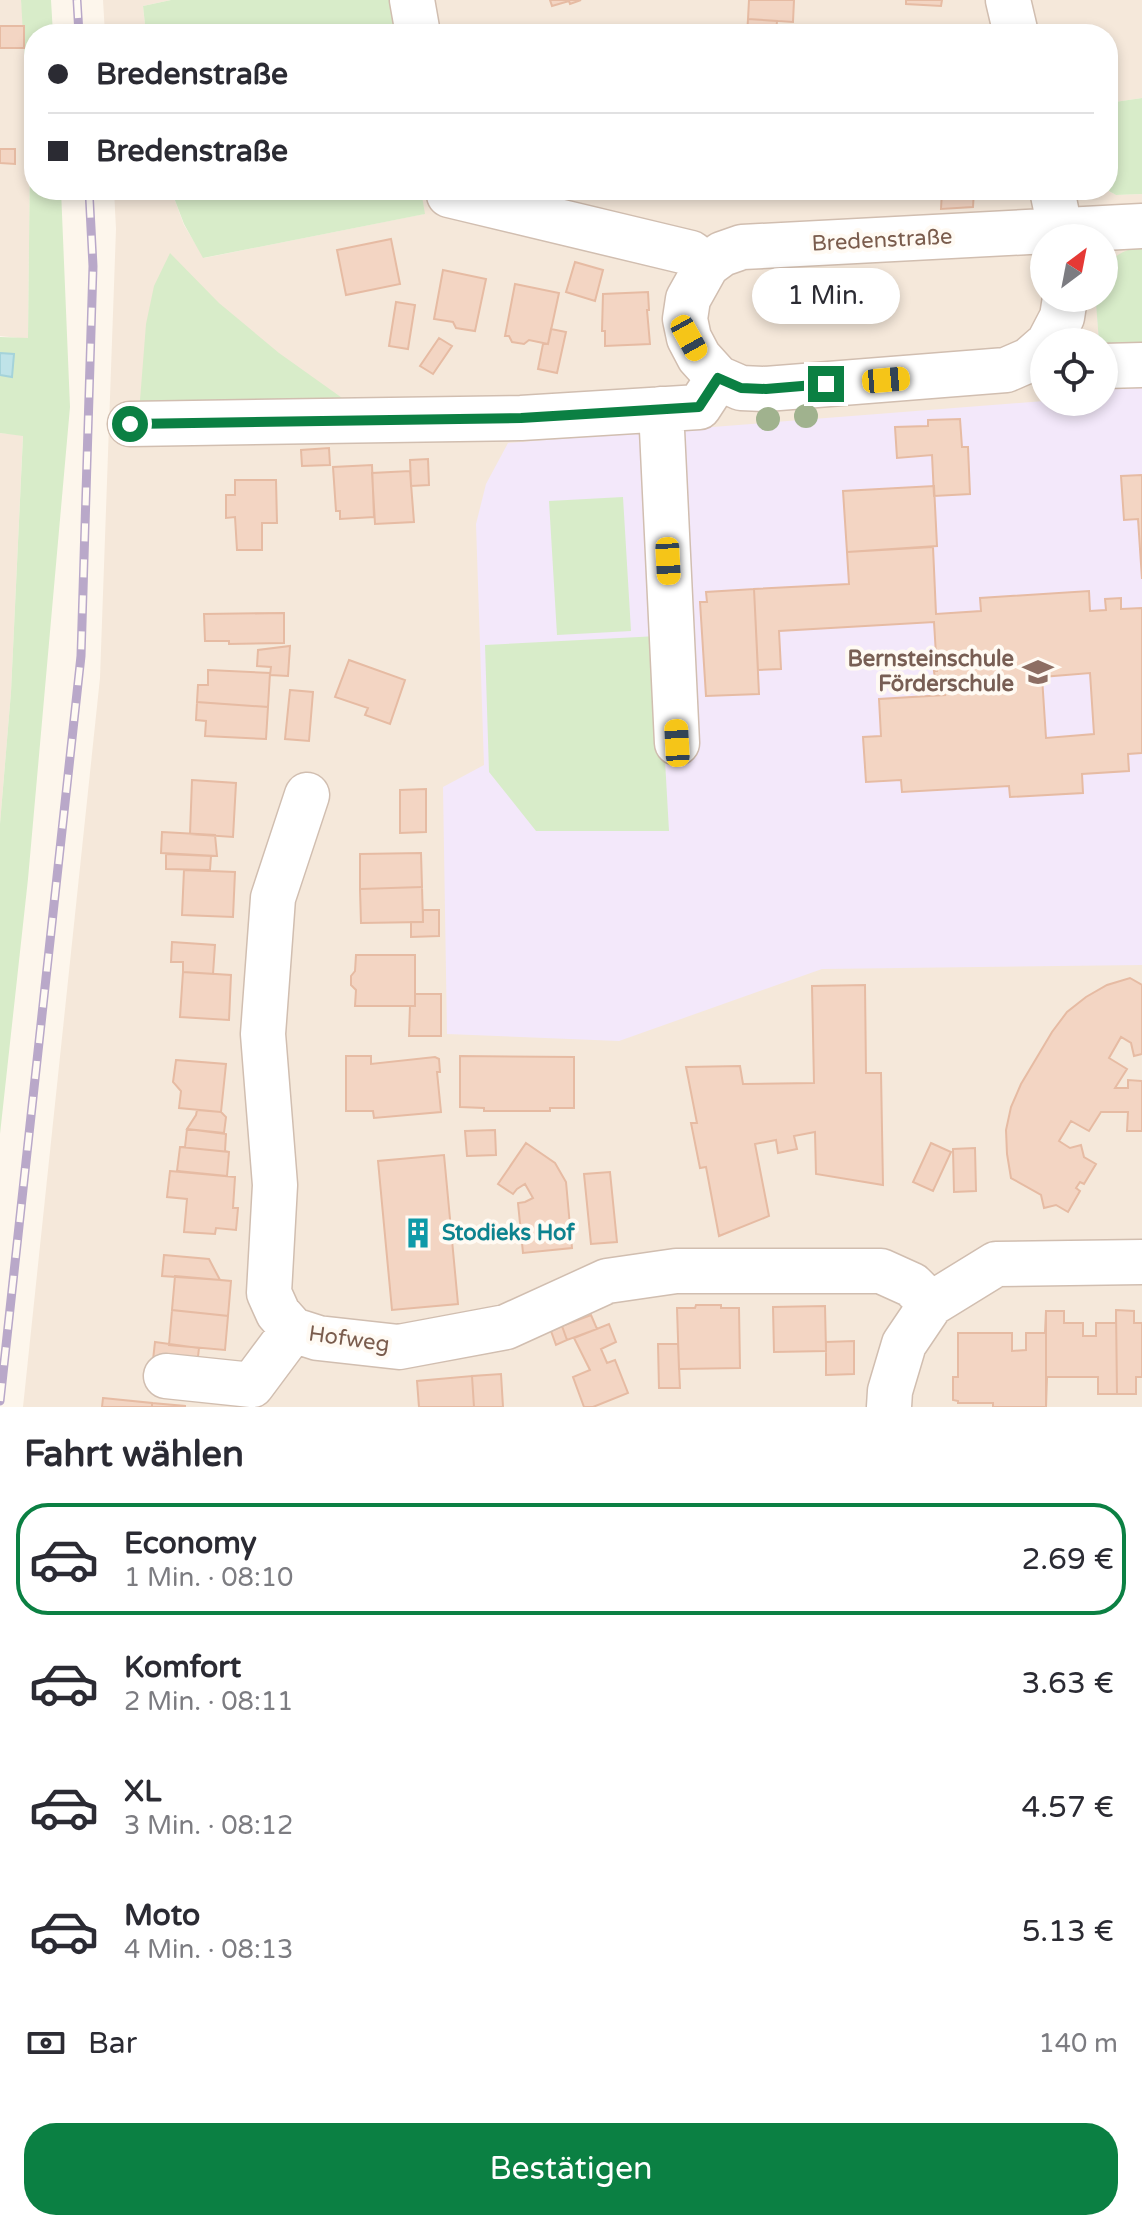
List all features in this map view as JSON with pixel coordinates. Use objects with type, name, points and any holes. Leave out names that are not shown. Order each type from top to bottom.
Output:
[{"type":"street","points":[[412,0],[416,24]]},
{"type":"street","points":[[1008,0],[1014,24]]},
{"type":"street","points":[[470,200],[691,253],[707,265],[688,299],[685,319],[689,338],[699,357],[718,378],[741,388],[766,389],[1006,370],[1030,359]]},
{"type":"street","name":"Bredenstraße","points":[[707,265],[722,254],[742,247],[1059,219],[1142,226]]},
{"type":"street","points":[[1118,366],[1142,365]]},
{"type":"street","points":[[130,424],[521,418],[699,407],[718,378]]},
{"type":"street","points":[[661,409],[677,743]]},
{"type":"street","name":"Hofweg","points":[[307,795],[273,898],[263,1034],[275,1185],[269,1293],[278,1313],[293,1330],[318,1338],[399,1347],[506,1327],[607,1281],[676,1271],[881,1271],[912,1285],[931,1304]]},
{"type":"street","points":[[889,1407],[890,1391],[904,1344],[931,1304],[996,1264],[1142,1262]]},
{"type":"street","points":[[166,1376],[252,1385],[293,1330]]},
{"type":"shaded area","points":[[0,0],[21,0],[24,26],[24,200],[29,200],[28,339],[0,336]]},
{"type":"shaded area","points":[[103,0],[171,0],[143,6],[145,24],[104,24]]},
{"type":"shaded area","points":[[394,0],[1142,0],[1142,98],[1118,102],[1118,24],[398,24]]},
{"type":"shaded area","points":[[1142,194],[1142,1407],[23,1407],[100,678],[115,200],[175,200],[184,225],[204,258],[424,214],[422,200],[1118,200],[1118,195]]},
{"type":"shaded area","points":[[1142,246],[1142,965],[822,969],[619,1041],[447,1034],[443,787],[484,765],[476,524],[486,484],[508,443],[1030,402],[1030,416],[1118,416],[1118,328],[1098,328],[1097,312],[1118,312],[1118,256]]},
{"type":"shaded area","points":[[0,433],[23,435],[11,692],[0,824]]},
{"type":"green space","points":[[21,0],[51,0],[52,24],[24,24],[24,50]]},
{"type":"green space","points":[[171,0],[394,0],[398,24],[145,24],[143,6]]},
{"type":"green space","points":[[1142,98],[1142,194],[1118,195],[1118,102]]},
{"type":"green space","points":[[29,200],[61,200],[70,407],[28,879],[0,1134],[0,824],[11,692],[23,436],[0,433],[0,337],[28,338]]},
{"type":"green space","points":[[175,200],[423,200],[425,214],[203,258]]},
{"type":"green space","points":[[1142,246],[1142,352],[1118,353],[1118,328],[1098,328],[1097,312],[1118,312],[1118,255]]},
{"type":"green space","points":[[170,253],[219,303],[279,353],[359,410],[139,413],[146,324],[154,286]]},
{"type":"green space","points":[[623,497],[631,631],[557,635],[549,501]]},
{"type":"green space","points":[[658,636],[669,831],[536,831],[489,772],[485,645]]},
{"type":"water","points":[[0,353],[14,354],[12,377],[0,375]]},
{"type":"building","points":[[550,0],[581,0],[552,6]]},
{"type":"building","points":[[749,0],[794,0],[793,22],[748,19]]},
{"type":"building","points":[[906,0],[942,0],[941,6],[906,4]]},
{"type":"building","points":[[748,19],[777,21],[777,24],[748,24]]},
{"type":"building","points":[[0,26],[24,26],[24,48],[0,48]]},
{"type":"building","points":[[0,149],[15,149],[15,164],[0,163]]},
{"type":"building","points":[[941,200],[973,200],[973,207],[941,209]]},
{"type":"building","points":[[391,239],[400,284],[346,295],[337,250]]},
{"type":"building","points":[[575,262],[603,270],[595,301],[566,292]]},
{"type":"building","points":[[443,270],[486,279],[475,331],[456,328],[453,322],[434,319]]},
{"type":"building","points":[[515,284],[559,293],[548,344],[529,340],[524,344],[512,342],[509,336],[505,336]]},
{"type":"building","points":[[648,292],[650,344],[605,346],[605,331],[602,331],[603,294]]},
{"type":"building","points":[[396,302],[415,305],[408,349],[389,346]]},
{"type":"building","points":[[551,329],[566,332],[557,373],[538,369],[543,344],[548,344]]},
{"type":"building","points":[[439,338],[452,346],[433,374],[420,366]]},
{"type":"building","points":[[960,419],[962,447],[968,447],[970,494],[934,496],[932,455],[897,458],[895,427],[928,426],[928,420]]},
{"type":"building","points":[[329,448],[330,465],[302,466],[301,450]]},
{"type":"building","points":[[428,459],[429,485],[411,486],[410,460]]},
{"type":"building","points":[[372,465],[374,517],[340,519],[340,511],[336,511],[333,467]]},
{"type":"building","points":[[410,471],[414,522],[375,524],[372,473]]},
{"type":"building","points":[[1142,475],[1142,579],[1138,519],[1124,520],[1121,476]]},
{"type":"building","points":[[235,480],[276,480],[277,523],[262,523],[262,550],[237,550],[235,517],[226,518],[226,495],[235,495]]},
{"type":"building","points":[[934,486],[937,546],[847,552],[843,491]]},
{"type":"building","name":"Bernsteinschule Förderschule","points":[[933,547],[936,614],[981,611],[980,598],[1089,591],[1090,611],[1106,610],[1105,599],[1121,598],[1121,609],[1142,608],[1142,753],[1128,754],[1129,771],[1082,774],[1083,793],[1010,797],[1009,786],[902,792],[901,780],[866,782],[863,737],[881,736],[879,699],[945,695],[944,690],[933,690],[932,680],[935,680],[934,671],[937,671],[934,622],[779,631],[781,669],[758,670],[754,589],[849,584],[847,552]],"holes":[[[1090,673],[1094,734],[1046,738],[1042,677]]]},
{"type":"building","points":[[754,589],[759,694],[706,696],[700,602],[707,602],[706,592]]},
{"type":"building","points":[[284,613],[284,643],[205,641],[204,614]]},
{"type":"building","points":[[290,646],[288,676],[270,675],[271,667],[257,666],[258,650]]},
{"type":"building","points":[[349,660],[405,680],[390,724],[365,715],[368,708],[335,697]]},
{"type":"building","points":[[208,670],[270,673],[268,707],[197,702],[198,685],[208,685]]},
{"type":"building","points":[[290,690],[313,692],[309,741],[285,739]]},
{"type":"building","points":[[197,702],[268,707],[266,739],[205,736],[206,721],[196,720]]},
{"type":"building","points":[[192,780],[236,783],[233,837],[190,834]]},
{"type":"building","points":[[426,789],[426,832],[400,833],[400,790]]},
{"type":"building","points":[[162,832],[215,835],[217,856],[161,853]]},
{"type":"building","points":[[421,853],[422,887],[360,889],[360,854]]},
{"type":"building","points":[[166,854],[211,856],[210,870],[166,869]]},
{"type":"building","points":[[184,870],[235,872],[233,917],[182,915]]},
{"type":"building","points":[[422,887],[423,922],[361,923],[360,889]]},
{"type":"building","points":[[423,910],[439,910],[439,936],[411,937],[411,922],[423,922]]},
{"type":"building","points":[[172,942],[215,945],[213,974],[183,972],[183,962],[171,962]]},
{"type":"building","points":[[356,955],[415,955],[415,1006],[355,1006],[356,990],[351,985],[351,976],[355,971]]},
{"type":"building","points":[[183,972],[231,975],[229,1020],[180,1017]]},
{"type":"building","points":[[1130,978],[1142,985],[1142,1054],[1134,1056],[1131,1043],[1121,1037],[1109,1058],[1127,1069],[1115,1088],[1128,1088],[1128,1080],[1142,1081],[1142,1131],[1127,1131],[1128,1112],[1101,1112],[1089,1131],[1071,1121],[1059,1141],[1070,1148],[1081,1145],[1084,1157],[1096,1164],[1084,1184],[1080,1182],[1076,1188],[1080,1191],[1068,1212],[1056,1205],[1044,1208],[1041,1195],[1011,1178],[1006,1130],[1011,1107],[1021,1084],[1067,1012],[1107,985]]},
{"type":"building","points":[[865,985],[866,1073],[881,1073],[883,1185],[816,1174],[815,1132],[794,1136],[797,1149],[778,1153],[776,1140],[755,1144],[769,1216],[719,1236],[706,1167],[700,1168],[691,1123],[697,1123],[686,1067],[740,1066],[743,1084],[814,1083],[812,986]]},
{"type":"building","points":[[415,994],[441,994],[441,1036],[409,1036],[410,1006],[415,1006]]},
{"type":"building","points":[[346,1056],[371,1056],[371,1064],[439,1059],[440,1072],[437,1072],[441,1112],[374,1118],[373,1111],[346,1111]]},
{"type":"building","points":[[460,1056],[574,1057],[574,1108],[484,1111],[484,1108],[460,1107]]},
{"type":"building","points":[[176,1060],[226,1064],[221,1112],[179,1108],[181,1091],[173,1082]]},
{"type":"building","points":[[197,1110],[221,1112],[226,1117],[224,1133],[187,1129]]},
{"type":"building","points":[[187,1129],[226,1134],[225,1151],[229,1152],[180,1147],[185,1147]]},
{"type":"building","points":[[495,1130],[496,1155],[467,1156],[465,1131]]},
{"type":"building","points":[[526,1143],[555,1163],[566,1182],[572,1248],[523,1253],[518,1203],[533,1198],[525,1184],[513,1194],[498,1184]]},
{"type":"building","points":[[931,1143],[951,1152],[933,1191],[913,1182]]},
{"type":"building","points":[[180,1147],[229,1152],[227,1176],[177,1171]]},
{"type":"building","points":[[975,1148],[976,1191],[954,1192],[953,1149]]},
{"type":"building","name":"Stodieks Hof","points":[[444,1155],[458,1304],[392,1310],[378,1161]]},
{"type":"building","points":[[170,1171],[235,1177],[233,1208],[238,1208],[236,1230],[216,1228],[215,1234],[184,1232],[187,1199],[167,1197]]},
{"type":"building","points":[[610,1172],[617,1242],[591,1244],[584,1174]]},
{"type":"building","points":[[164,1255],[209,1259],[220,1280],[162,1276]]},
{"type":"building","points":[[175,1276],[231,1281],[228,1316],[172,1310]]},
{"type":"building","points":[[696,1305],[739,1308],[740,1368],[679,1369],[677,1308],[695,1308]]},
{"type":"building","points":[[825,1306],[826,1351],[774,1352],[773,1307]]},
{"type":"building","points":[[172,1310],[228,1316],[225,1350],[169,1345]]},
{"type":"building","points":[[1116,1310],[1134,1311],[1134,1323],[1142,1323],[1142,1377],[1136,1377],[1136,1394],[1117,1394]]},
{"type":"building","points":[[1116,1310],[1117,1394],[1098,1394],[1098,1377],[1047,1377],[1046,1407],[1046,1311],[1064,1311],[1064,1323],[1083,1323],[1083,1336],[1096,1336],[1096,1323],[1116,1323]]},
{"type":"building","points":[[1046,1311],[1046,1407],[993,1407],[993,1403],[958,1403],[953,1400],[953,1377],[958,1377],[958,1333],[1012,1333],[1012,1351],[1026,1350],[1026,1333],[1045,1333]]},
{"type":"building","points":[[591,1315],[597,1329],[567,1340],[562,1326]]},
{"type":"building","points":[[609,1324],[616,1342],[601,1349],[607,1363],[615,1360],[628,1393],[593,1407],[584,1407],[573,1377],[590,1370],[574,1338]]},
{"type":"building","points":[[562,1326],[567,1340],[556,1345],[551,1331]]},
{"type":"building","points":[[854,1341],[854,1374],[826,1375],[826,1342]]},
{"type":"building","points":[[155,1342],[199,1348],[197,1365],[153,1360]]},
{"type":"building","points":[[658,1344],[678,1344],[680,1388],[659,1388]]},
{"type":"building","points":[[501,1374],[503,1407],[474,1407],[472,1376]]},
{"type":"building","points":[[472,1376],[474,1407],[419,1407],[417,1381]]},
{"type":"building","points":[[103,1398],[152,1403],[152,1407],[102,1407]]},
{"type":"building","points":[[152,1403],[185,1406],[185,1407],[152,1407]]},
{"type":"railway","points":[[77,0],[78,24]]},
{"type":"railway","points":[[0,1401],[81,656],[93,266],[90,200]]},
{"type":"place","name":"Bernsteinschule Förderschule","points":[[1038,672]]},
{"type":"place","name":"Stodieks Hof","points":[[418,1233]]},
{"type":"route","points":[[130,424],[521,418],[699,407],[718,378],[741,388],[826,384]]}]
